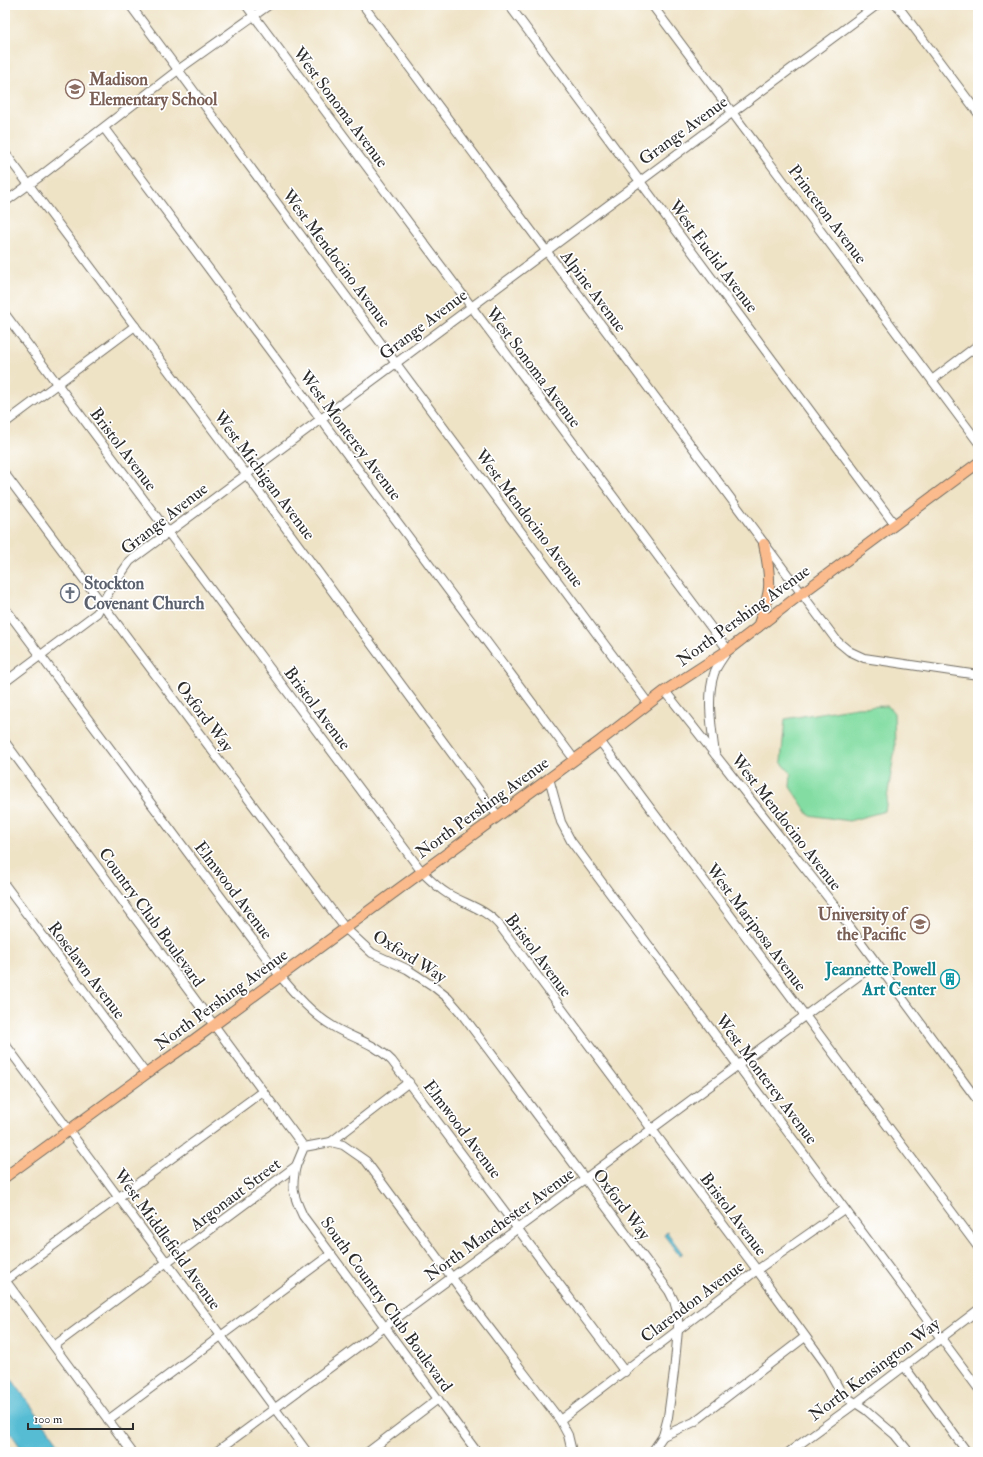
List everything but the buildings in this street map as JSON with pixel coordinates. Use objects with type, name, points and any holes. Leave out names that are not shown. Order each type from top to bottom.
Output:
[{"type":"main road","name":"North Pershing Avenue","points":[[5,1177],[600,741],[648,703],[728,650],[978,463]]},
{"type":"main road","points":[[758,627],[769,587],[769,570],[764,544]]},
{"type":"street","name":"West Mendocino Avenue","points":[[130,5],[648,703]]},
{"type":"street","name":"West Sonoma Avenue","points":[[246,5],[728,650]]},
{"type":"street","points":[[5,202],[104,128],[178,70],[269,5]]},
{"type":"street","name":"Alpine Avenue","points":[[363,5],[837,641],[856,655],[876,660],[978,675]]},
{"type":"street","name":"West Euclid Avenue","points":[[509,5],[895,525]]},
{"type":"street","name":"Princeton Avenue","points":[[652,5],[978,442]]},
{"type":"street","name":"Grange Avenue","points":[[5,682],[98,613],[130,561],[877,5]]},
{"type":"street","points":[[897,5],[978,113]]},
{"type":"street","name":"West Monterey Avenue","points":[[104,128],[574,759]]},
{"type":"street","name":"West Michigan Avenue","points":[[5,153],[246,474],[498,816]]},
{"type":"street","name":"Bristol Avenue","points":[[5,314],[422,872],[434,884],[448,894],[488,914],[496,921],[758,1270],[828,1368],[842,1394],[866,1410],[895,1435],[910,1452]]},
{"type":"street","points":[[5,423],[135,326]]},
{"type":"street","points":[[932,380],[978,345]]},
{"type":"street","name":"Oxford Way","points":[[5,474],[345,928],[372,953],[419,976],[448,998],[461,1013],[669,1291],[678,1315],[672,1394],[663,1436],[652,1452]]},
{"type":"street","name":"Elmwood Avenue","points":[[5,608],[280,976],[300,999],[323,1020],[346,1034],[376,1047],[386,1055],[409,1082],[625,1372]]},
{"type":"street","name":"West Mendocino Avenue","points":[[715,754],[711,719],[711,694],[714,674],[728,650]]},
{"type":"street","name":"West Mendocino Avenue","points":[[665,691],[833,904],[978,1101]]},
{"type":"street","name":"West Mariposa Avenue","points":[[600,741],[978,1247]]},
{"type":"street","name":"Country Club Boulevard","points":[[5,742],[304,1147]]},
{"type":"street","name":"West Monterey Avenue","points":[[549,778],[561,822],[566,834],[978,1388]]},
{"type":"street","name":"Roselawn Avenue","points":[[5,885],[146,1074]]},
{"type":"street","name":"North Manchester Avenue","points":[[216,1452],[876,963]]},
{"type":"street","name":"West Middlefield Avenue","points":[[5,1044],[307,1452]]},
{"type":"street","points":[[331,1142],[409,1082]]},
{"type":"street","points":[[132,1452],[5,1280],[263,1091]]},
{"type":"street","points":[[304,1147],[331,1142],[343,1145],[366,1161],[481,1317],[560,1420],[568,1435],[572,1452]]},
{"type":"street","name":"Argonaut Street","points":[[54,1346],[296,1166],[304,1147]]},
{"type":"street","name":"South Country Club Boulevard","points":[[296,1166],[293,1182],[294,1199],[303,1216],[477,1452]]},
{"type":"street","name":"Clarendon Avenue","points":[[560,1420],[758,1270],[844,1209]]},
{"type":"street","points":[[108,1420],[331,1254]]},
{"type":"street","name":"North Kensington Way","points":[[789,1452],[978,1310]]},
{"type":"street","points":[[663,1436],[694,1422],[805,1337]]},
{"type":"street","points":[[904,1366],[967,1452]]},
{"type":"street","points":[[368,1452],[438,1399]]},
{"type":"green space","points":[[888,706],[894,713],[895,748],[885,811],[849,821],[809,815],[790,787],[791,773],[781,762],[785,719],[856,707]]},
{"type":"water","points":[[667,1232],[682,1253],[679,1255],[664,1235]]},
{"type":"water","points":[[5,1370],[65,1452],[24,1452],[5,1425]]},
{"type":"place","name":"Madison Elementary School","points":[[75,89]]},
{"type":"place","name":"Stockton Covenant Church","points":[[70,593]]},
{"type":"place","name":"University of the Pacific","points":[[920,924]]},
{"type":"place","name":"Jeannette Powell Art Center","points":[[950,979]]}]
